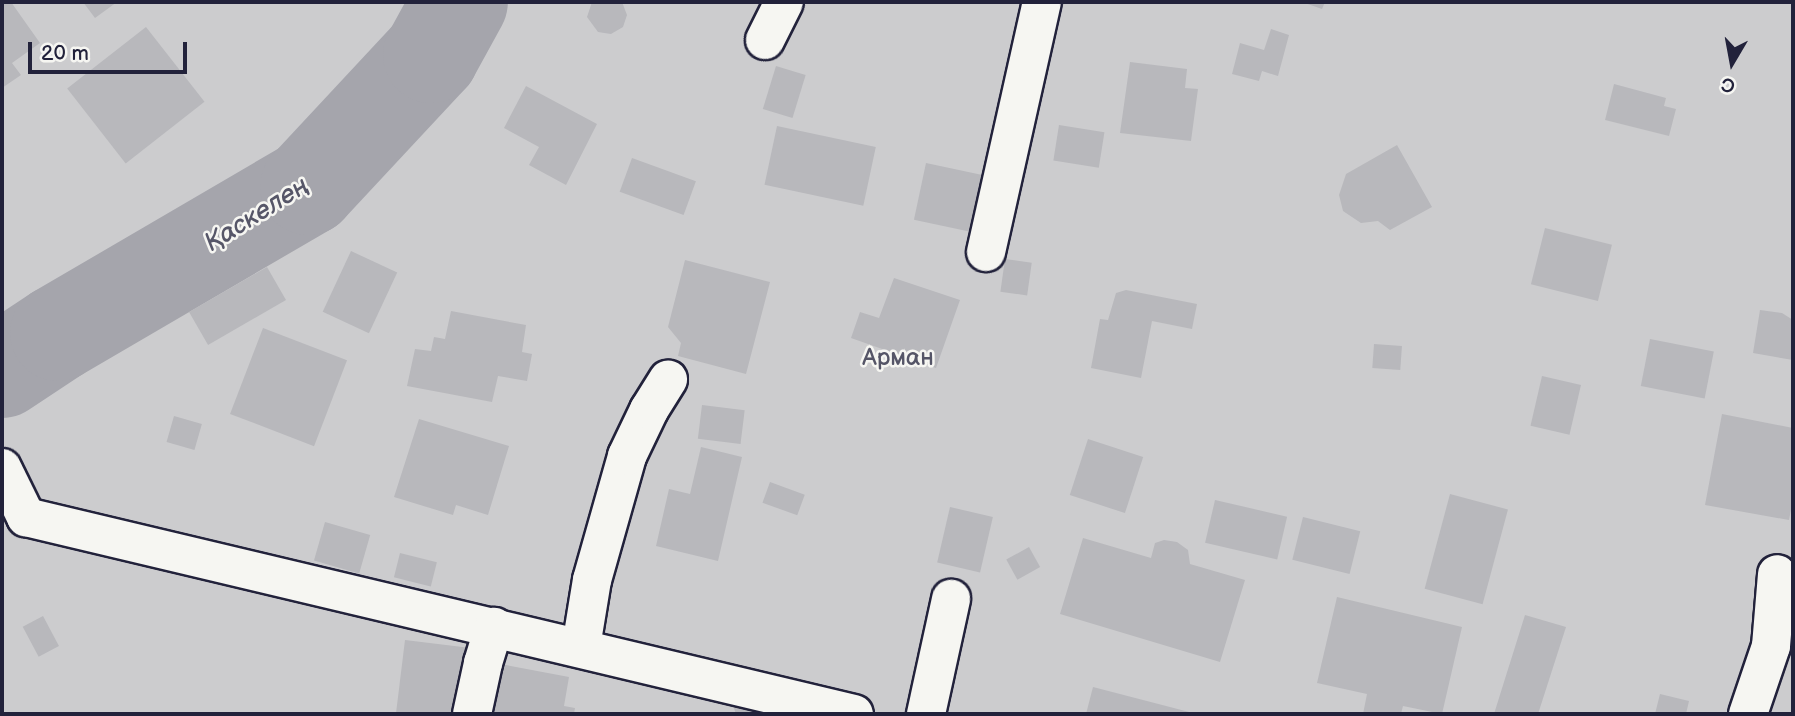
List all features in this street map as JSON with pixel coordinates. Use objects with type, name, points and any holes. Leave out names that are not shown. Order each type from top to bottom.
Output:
[{"type":"street","points":[[765,40],[784,2]]},
{"type":"street","points":[[986,252],[1041,2]]},
{"type":"street","points":[[581,647],[592,580],[627,456],[649,410],[668,379]]},
{"type":"street","points":[[2,468],[26,517],[581,647],[667,672],[854,714]]},
{"type":"street","points":[[1748,714],[1771,646],[1777,574]]},
{"type":"street","points":[[926,714],[951,599]]},
{"type":"street","points":[[472,714],[494,627]]},
{"type":"green space","name":"Арман","points":[[2,2],[1793,2],[1793,714],[2,714]]},
{"type":"building","points":[[2,2],[11,2],[40,43],[12,63],[21,75],[2,88]]},
{"type":"building","points":[[83,2],[117,2],[95,18]]},
{"type":"building","points":[[592,2],[622,2],[627,15],[623,27],[611,34],[598,32],[587,17]]},
{"type":"building","points":[[1302,2],[1325,2],[1322,9]]},
{"type":"building","points":[[146,27],[204,102],[126,163],[67,89]]},
{"type":"building","points":[[1271,29],[1289,35],[1278,76],[1262,71],[1259,81],[1232,74],[1240,43],[1264,50]]},
{"type":"building","points":[[1130,62],[1187,69],[1185,88],[1198,89],[1191,141],[1120,133]]},
{"type":"building","points":[[776,66],[806,75],[792,118],[763,109]]},
{"type":"building","points":[[1614,84],[1666,98],[1664,106],[1676,109],[1669,136],[1605,120]]},
{"type":"building","points":[[526,86],[597,124],[566,185],[529,165],[539,147],[504,128]]},
{"type":"building","points":[[1059,125],[1104,132],[1099,168],[1053,161]]},
{"type":"building","points":[[777,126],[876,147],[863,206],[765,185]]},
{"type":"building","points":[[1397,145],[1432,207],[1390,230],[1378,221],[1361,223],[1343,211],[1339,195],[1346,174]]},
{"type":"building","points":[[632,158],[696,181],[684,215],[620,192]]},
{"type":"building","points":[[926,163],[985,175],[973,232],[914,220]]},
{"type":"building","points":[[1545,228],[1612,245],[1598,301],[1531,284]]},
{"type":"building","points":[[351,251],[397,273],[369,333],[323,312]]},
{"type":"building","points":[[1005,259],[1032,263],[1027,295],[1000,292]]},
{"type":"building","points":[[685,260],[770,282],[746,374],[678,356],[681,343],[668,327]]},
{"type":"building","points":[[267,267],[286,300],[208,345],[189,312]]},
{"type":"building","points":[[894,278],[960,300],[936,368],[851,338],[860,312],[879,318]]},
{"type":"building","points":[[1126,290],[1197,304],[1192,329],[1152,321],[1141,378],[1091,368],[1100,319],[1108,320],[1116,293]]},
{"type":"building","points":[[1760,310],[1782,313],[1793,320],[1793,360],[1753,353]]},
{"type":"building","points":[[451,311],[526,325],[522,352],[532,354],[527,381],[498,376],[492,402],[407,386],[415,349],[431,351],[434,337],[445,339]]},
{"type":"building","points":[[263,328],[347,360],[314,446],[230,414]]},
{"type":"building","points":[[1650,339],[1714,351],[1705,399],[1641,386]]},
{"type":"building","points":[[1374,344],[1402,346],[1400,370],[1372,368]]},
{"type":"building","points":[[1542,376],[1581,385],[1570,435],[1531,426]]},
{"type":"building","points":[[702,405],[745,410],[741,444],[698,439]]},
{"type":"building","points":[[1722,414],[1793,428],[1793,499],[1789,520],[1705,505]]},
{"type":"building","points":[[174,416],[202,424],[194,450],[167,442]]},
{"type":"building","points":[[419,419],[509,446],[488,515],[456,505],[453,515],[394,497]]},
{"type":"building","points":[[1088,439],[1143,457],[1125,513],[1070,495]]},
{"type":"building","points":[[701,447],[742,457],[718,561],[656,546],[669,489],[690,494]]},
{"type":"building","points":[[770,482],[805,495],[797,515],[762,503]]},
{"type":"building","points":[[1450,494],[1508,510],[1483,604],[1425,589]]},
{"type":"building","points":[[1215,500],[1287,517],[1277,560],[1205,543]]},
{"type":"building","points":[[950,507],[993,517],[980,572],[937,563]]},
{"type":"building","points":[[1303,517],[1360,531],[1350,574],[1292,560]]},
{"type":"building","points":[[325,522],[370,535],[359,573],[314,560]]},
{"type":"building","points":[[1083,538],[1151,558],[1155,543],[1164,540],[1177,542],[1188,550],[1190,564],[1245,580],[1220,662],[1060,614]]},
{"type":"building","points":[[1029,547],[1040,567],[1017,580],[1006,560]]},
{"type":"building","points":[[400,553],[437,562],[431,586],[394,577]]},
{"type":"building","points":[[1337,597],[1462,627],[1442,714],[1403,706],[1401,714],[1363,714],[1367,694],[1317,683]]},
{"type":"building","points":[[1525,615],[1566,627],[1538,714],[1494,714]]},
{"type":"building","points":[[43,616],[59,646],[39,657],[23,627]]},
{"type":"building","points":[[405,640],[469,648],[460,714],[396,713]]},
{"type":"building","points":[[495,663],[569,677],[564,706],[575,708],[574,714],[485,714]]},
{"type":"building","points":[[1093,687],[1193,713],[1193,714],[1086,714]]},
{"type":"building","points":[[729,694],[776,714],[736,714]]},
{"type":"building","points":[[1660,694],[1689,701],[1686,714],[1655,714]]},
{"type":"waterway","name":"Қаскелең","points":[[2,370],[58,333],[308,187],[431,55],[460,2]]}]
